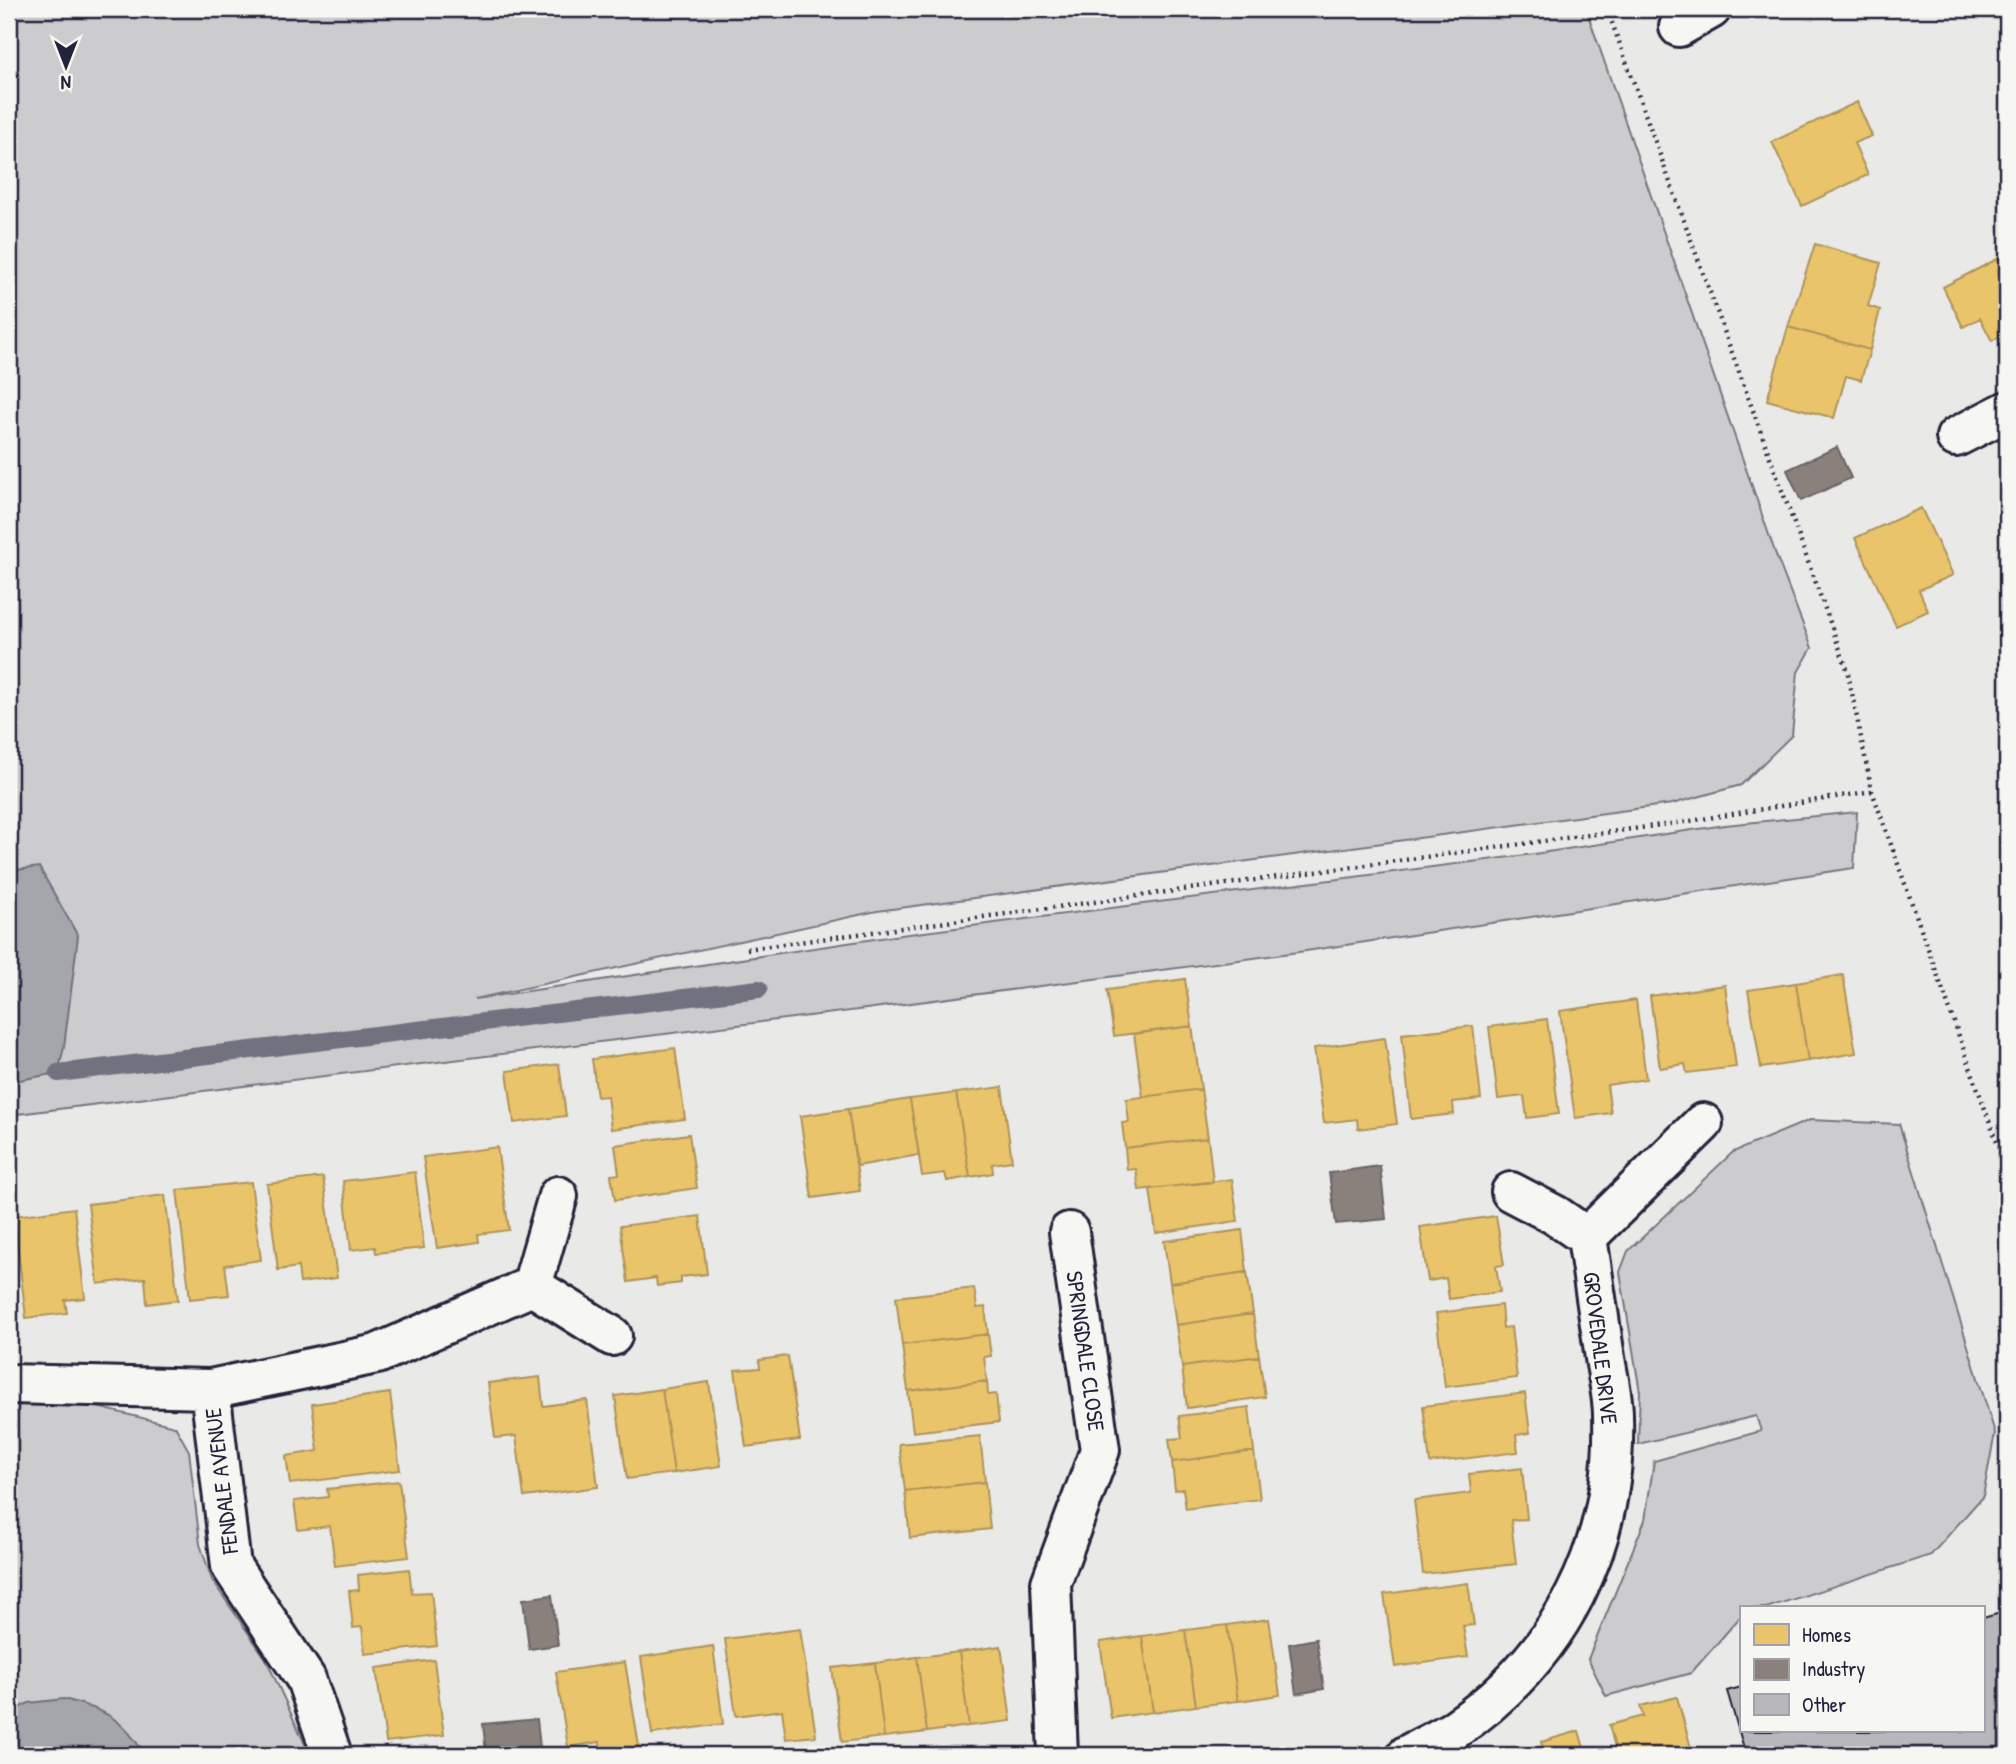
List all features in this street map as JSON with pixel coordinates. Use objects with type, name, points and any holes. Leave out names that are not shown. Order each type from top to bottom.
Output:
[{"type":"street","points":[[1956,437],[2007,411]]},
{"type":"street","points":[[1511,1192],[1555,1215],[1587,1237],[1703,1123]]},
{"type":"street","points":[[558,1196],[532,1286],[612,1336]]},
{"type":"street","name":"SPRINGDALE CLOSE","points":[[1058,1755],[1051,1583],[1100,1450],[1069,1232]]},
{"type":"street","name":"GROVEDALE DRIVE","points":[[1407,1755],[1453,1730],[1494,1697],[1549,1640],[1577,1594],[1597,1543],[1610,1480],[1614,1415],[1587,1237]]},
{"type":"street","name":"FENDALE AVENUE","points":[[9,1384],[210,1389],[377,1354],[532,1286]]},
{"type":"street","name":"FENDALE AVENUE","points":[[210,1389],[231,1566],[306,1679],[332,1755]]},
{"type":"path","points":[[1607,9],[1847,669],[1872,791],[2007,1171]]},
{"type":"path","points":[[747,949],[1684,822],[1872,791]]},
{"type":"shaded area","points":[[9,9],[1586,9],[1776,555],[1812,648],[1798,672],[1792,735],[1741,785],[1672,804],[877,911],[475,999],[901,935],[1534,854],[1725,825],[1857,812],[1854,868],[1306,951],[858,1010],[9,1115]]},
{"type":"shaded area","points":[[39,867],[78,936],[64,1047],[58,1073],[9,1082],[9,871]]},
{"type":"shaded area","points":[[1810,1120],[1899,1124],[1995,1433],[1983,1496],[1931,1555],[1772,1606],[1740,1606],[1740,1617],[1691,1673],[1606,1696],[1588,1659],[1645,1520],[1654,1461],[1761,1431],[1756,1416],[1638,1444],[1640,1392],[1620,1272],[1628,1251],[1733,1152]]},
{"type":"shaded area","points":[[9,1405],[89,1405],[175,1426],[189,1451],[200,1544],[212,1580],[266,1659],[310,1755],[9,1755]]},
{"type":"shaded area","points":[[64,1699],[112,1717],[129,1732],[145,1755],[9,1755],[9,1712],[29,1703]]},
{"type":"building: Homes","points":[[1857,102],[1872,136],[1854,143],[1868,175],[1802,206],[1772,142]]},
{"type":"building: Homes","points":[[1815,244],[1881,263],[1868,306],[1880,310],[1870,350],[1788,327]]},
{"type":"building: Homes","points":[[2007,254],[2007,333],[1992,341],[1980,318],[1963,327],[1943,287]]},
{"type":"building: Homes","points":[[1788,327],[1870,350],[1861,380],[1846,376],[1834,418],[1767,400]]},
{"type":"building: Homes","points":[[1921,508],[1953,575],[1919,590],[1928,611],[1896,626],[1855,538]]},
{"type":"building: Homes","points":[[2007,554],[2007,572],[2000,557]]},
{"type":"building: Homes","points":[[1843,975],[1856,1053],[1808,1061],[1796,983]]},
{"type":"building: Homes","points":[[1185,979],[1192,1026],[1114,1036],[1107,990]]},
{"type":"building: Homes","points":[[1796,983],[1808,1061],[1761,1068],[1748,990]]},
{"type":"building: Homes","points":[[1725,985],[1736,1067],[1687,1073],[1685,1064],[1660,1068],[1650,996]]},
{"type":"building: Homes","points":[[1636,1000],[1646,1079],[1607,1085],[1611,1113],[1575,1118],[1560,1011]]},
{"type":"building: Homes","points":[[1547,1019],[1559,1114],[1527,1118],[1524,1096],[1498,1099],[1489,1027]]},
{"type":"building: Homes","points":[[1192,1026],[1201,1089],[1143,1097],[1134,1034]]},
{"type":"building: Homes","points":[[1473,1026],[1481,1099],[1453,1102],[1454,1114],[1411,1119],[1402,1034]]},
{"type":"building: Homes","points":[[1385,1038],[1397,1124],[1358,1129],[1357,1119],[1324,1123],[1314,1048]]},
{"type":"building: Homes","points":[[675,1048],[685,1119],[611,1129],[607,1096],[597,1097],[592,1059]]},
{"type":"building: Homes","points":[[559,1064],[566,1116],[514,1123],[507,1071]]},
{"type":"building: Homes","points":[[1002,1087],[1012,1161],[992,1164],[993,1173],[970,1177],[956,1093]]},
{"type":"building: Homes","points":[[1201,1089],[1208,1138],[1125,1148],[1122,1123],[1129,1122],[1126,1099]]},
{"type":"building: Homes","points":[[956,1093],[970,1177],[947,1181],[945,1173],[922,1176],[910,1099]]},
{"type":"building: Homes","points":[[910,1099],[919,1155],[857,1166],[848,1109]]},
{"type":"building: Homes","points":[[848,1109],[860,1191],[812,1198],[800,1116]]},
{"type":"building: Homes","points":[[689,1134],[697,1188],[615,1200],[611,1175],[619,1174],[615,1145]]},
{"type":"building: Homes","points":[[1208,1138],[1213,1182],[1139,1190],[1136,1169],[1127,1170],[1125,1148]]},
{"type":"building: Homes","points":[[497,1147],[509,1230],[478,1234],[479,1242],[437,1248],[423,1157]]},
{"type":"building: Homes","points":[[415,1172],[424,1248],[376,1253],[375,1247],[351,1250],[343,1181]]},
{"type":"building: Homes","points":[[323,1177],[337,1278],[300,1283],[298,1267],[278,1270],[267,1184]]},
{"type":"building: Homes","points":[[1232,1179],[1238,1221],[1156,1233],[1150,1189]]},
{"type":"building: Homes","points":[[251,1182],[261,1260],[225,1265],[229,1295],[190,1299],[177,1190]]},
{"type":"building: Homes","points":[[165,1195],[178,1300],[147,1304],[145,1278],[98,1284],[88,1204]]},
{"type":"building: Homes","points":[[74,1208],[85,1298],[65,1300],[67,1313],[26,1318],[14,1216]]},
{"type":"building: Homes","points":[[700,1216],[707,1274],[681,1277],[681,1283],[657,1286],[656,1278],[628,1282],[620,1226]]},
{"type":"building: Homes","points":[[1496,1216],[1504,1265],[1496,1266],[1500,1292],[1449,1299],[1446,1278],[1428,1281],[1420,1227]]},
{"type":"building: Homes","points":[[1242,1230],[1247,1272],[1170,1283],[1164,1241]]},
{"type":"building: Homes","points":[[1247,1272],[1253,1314],[1176,1325],[1170,1283]]},
{"type":"building: Homes","points":[[974,1288],[977,1308],[985,1307],[988,1334],[902,1345],[896,1297]]},
{"type":"building: Homes","points":[[1501,1305],[1503,1328],[1511,1327],[1517,1378],[1445,1387],[1436,1313]]},
{"type":"building: Homes","points":[[1253,1314],[1259,1356],[1182,1367],[1176,1325]]},
{"type":"building: Homes","points":[[988,1334],[991,1356],[984,1357],[987,1381],[908,1391],[902,1345]]},
{"type":"building: Homes","points":[[788,1356],[800,1440],[746,1447],[735,1370],[760,1368],[759,1360]]},
{"type":"building: Homes","points":[[1259,1356],[1265,1397],[1187,1408],[1182,1367]]},
{"type":"building: Homes","points":[[540,1377],[543,1406],[587,1400],[598,1487],[524,1497],[516,1436],[495,1438],[488,1383]]},
{"type":"building: Homes","points":[[987,1381],[988,1395],[996,1394],[999,1422],[913,1432],[908,1391]]},
{"type":"building: Homes","points":[[709,1382],[721,1466],[674,1473],[662,1389]]},
{"type":"building: Homes","points":[[662,1389],[674,1473],[627,1479],[615,1396]]},
{"type":"building: Homes","points":[[390,1393],[400,1470],[290,1484],[286,1456],[318,1451],[312,1404]]},
{"type":"building: Homes","points":[[1525,1393],[1530,1433],[1516,1435],[1518,1452],[1430,1463],[1423,1406]]},
{"type":"building: Homes","points":[[1249,1407],[1254,1451],[1172,1462],[1169,1439],[1182,1438],[1179,1416]]},
{"type":"building: Homes","points":[[980,1436],[985,1482],[905,1491],[899,1444]]},
{"type":"building: Homes","points":[[1254,1451],[1260,1499],[1186,1509],[1183,1489],[1175,1490],[1172,1462]]},
{"type":"building: Homes","points":[[1522,1468],[1527,1519],[1511,1520],[1516,1564],[1423,1574],[1414,1500],[1471,1493],[1469,1474]]},
{"type":"building: Homes","points":[[399,1481],[409,1557],[335,1566],[330,1526],[298,1530],[294,1501],[328,1497],[327,1489]]},
{"type":"building: Homes","points":[[985,1482],[990,1529],[910,1538],[905,1491]]},
{"type":"building: Homes","points":[[409,1569],[412,1593],[431,1592],[437,1646],[365,1654],[362,1627],[353,1628],[349,1591],[359,1590],[358,1575]]},
{"type":"building: Homes","points":[[1468,1583],[1474,1625],[1463,1626],[1468,1657],[1395,1667],[1384,1594]]},
{"type":"building: Homes","points":[[1269,1619],[1280,1695],[1238,1701],[1227,1625]]},
{"type":"building: Homes","points":[[1227,1625],[1238,1701],[1196,1706],[1185,1630]]},
{"type":"building: Homes","points":[[800,1629],[816,1736],[786,1739],[782,1710],[736,1716],[725,1639]]},
{"type":"building: Homes","points":[[1185,1630],[1196,1706],[1153,1712],[1142,1636]]},
{"type":"building: Homes","points":[[1142,1636],[1153,1712],[1111,1718],[1100,1642]]},
{"type":"building: Homes","points":[[713,1646],[723,1724],[652,1734],[641,1657]]},
{"type":"building: Homes","points":[[1001,1646],[1011,1721],[969,1726],[959,1652]]},
{"type":"building: Homes","points":[[959,1652],[969,1726],[927,1732],[917,1657]]},
{"type":"building: Homes","points":[[917,1657],[927,1732],[884,1737],[875,1663]]},
{"type":"building: Homes","points":[[434,1660],[444,1735],[386,1742],[376,1668]]},
{"type":"building: Homes","points":[[625,1662],[639,1746],[601,1752],[600,1742],[568,1747],[556,1672]]},
{"type":"building: Homes","points":[[875,1663],[884,1737],[842,1742],[832,1668]]},
{"type":"building: Homes","points":[[1677,1697],[1693,1755],[1617,1755],[1609,1725],[1643,1716],[1640,1706]]},
{"type":"building: Homes","points":[[1579,1731],[1586,1755],[1545,1755],[1541,1742]]},
{"type":"building: Industry","points":[[1837,447],[1851,478],[1801,501],[1787,470]]},
{"type":"building: Industry","points":[[1380,1166],[1386,1219],[1336,1224],[1329,1173]]},
{"type":"building: Industry","points":[[552,1595],[558,1645],[529,1649],[523,1599]]},
{"type":"building: Industry","points":[[1316,1639],[1324,1689],[1296,1694],[1289,1644]]},
{"type":"building: Industry","points":[[537,1719],[540,1747],[486,1753],[483,1724]]},
{"type":"building: Other","points":[[2007,1611],[2007,1755],[1746,1755],[1727,1691],[1740,1687],[1740,1732],[1984,1732],[1984,1618]]},
{"type":"waterway","points":[[58,1073],[759,989]]}]
